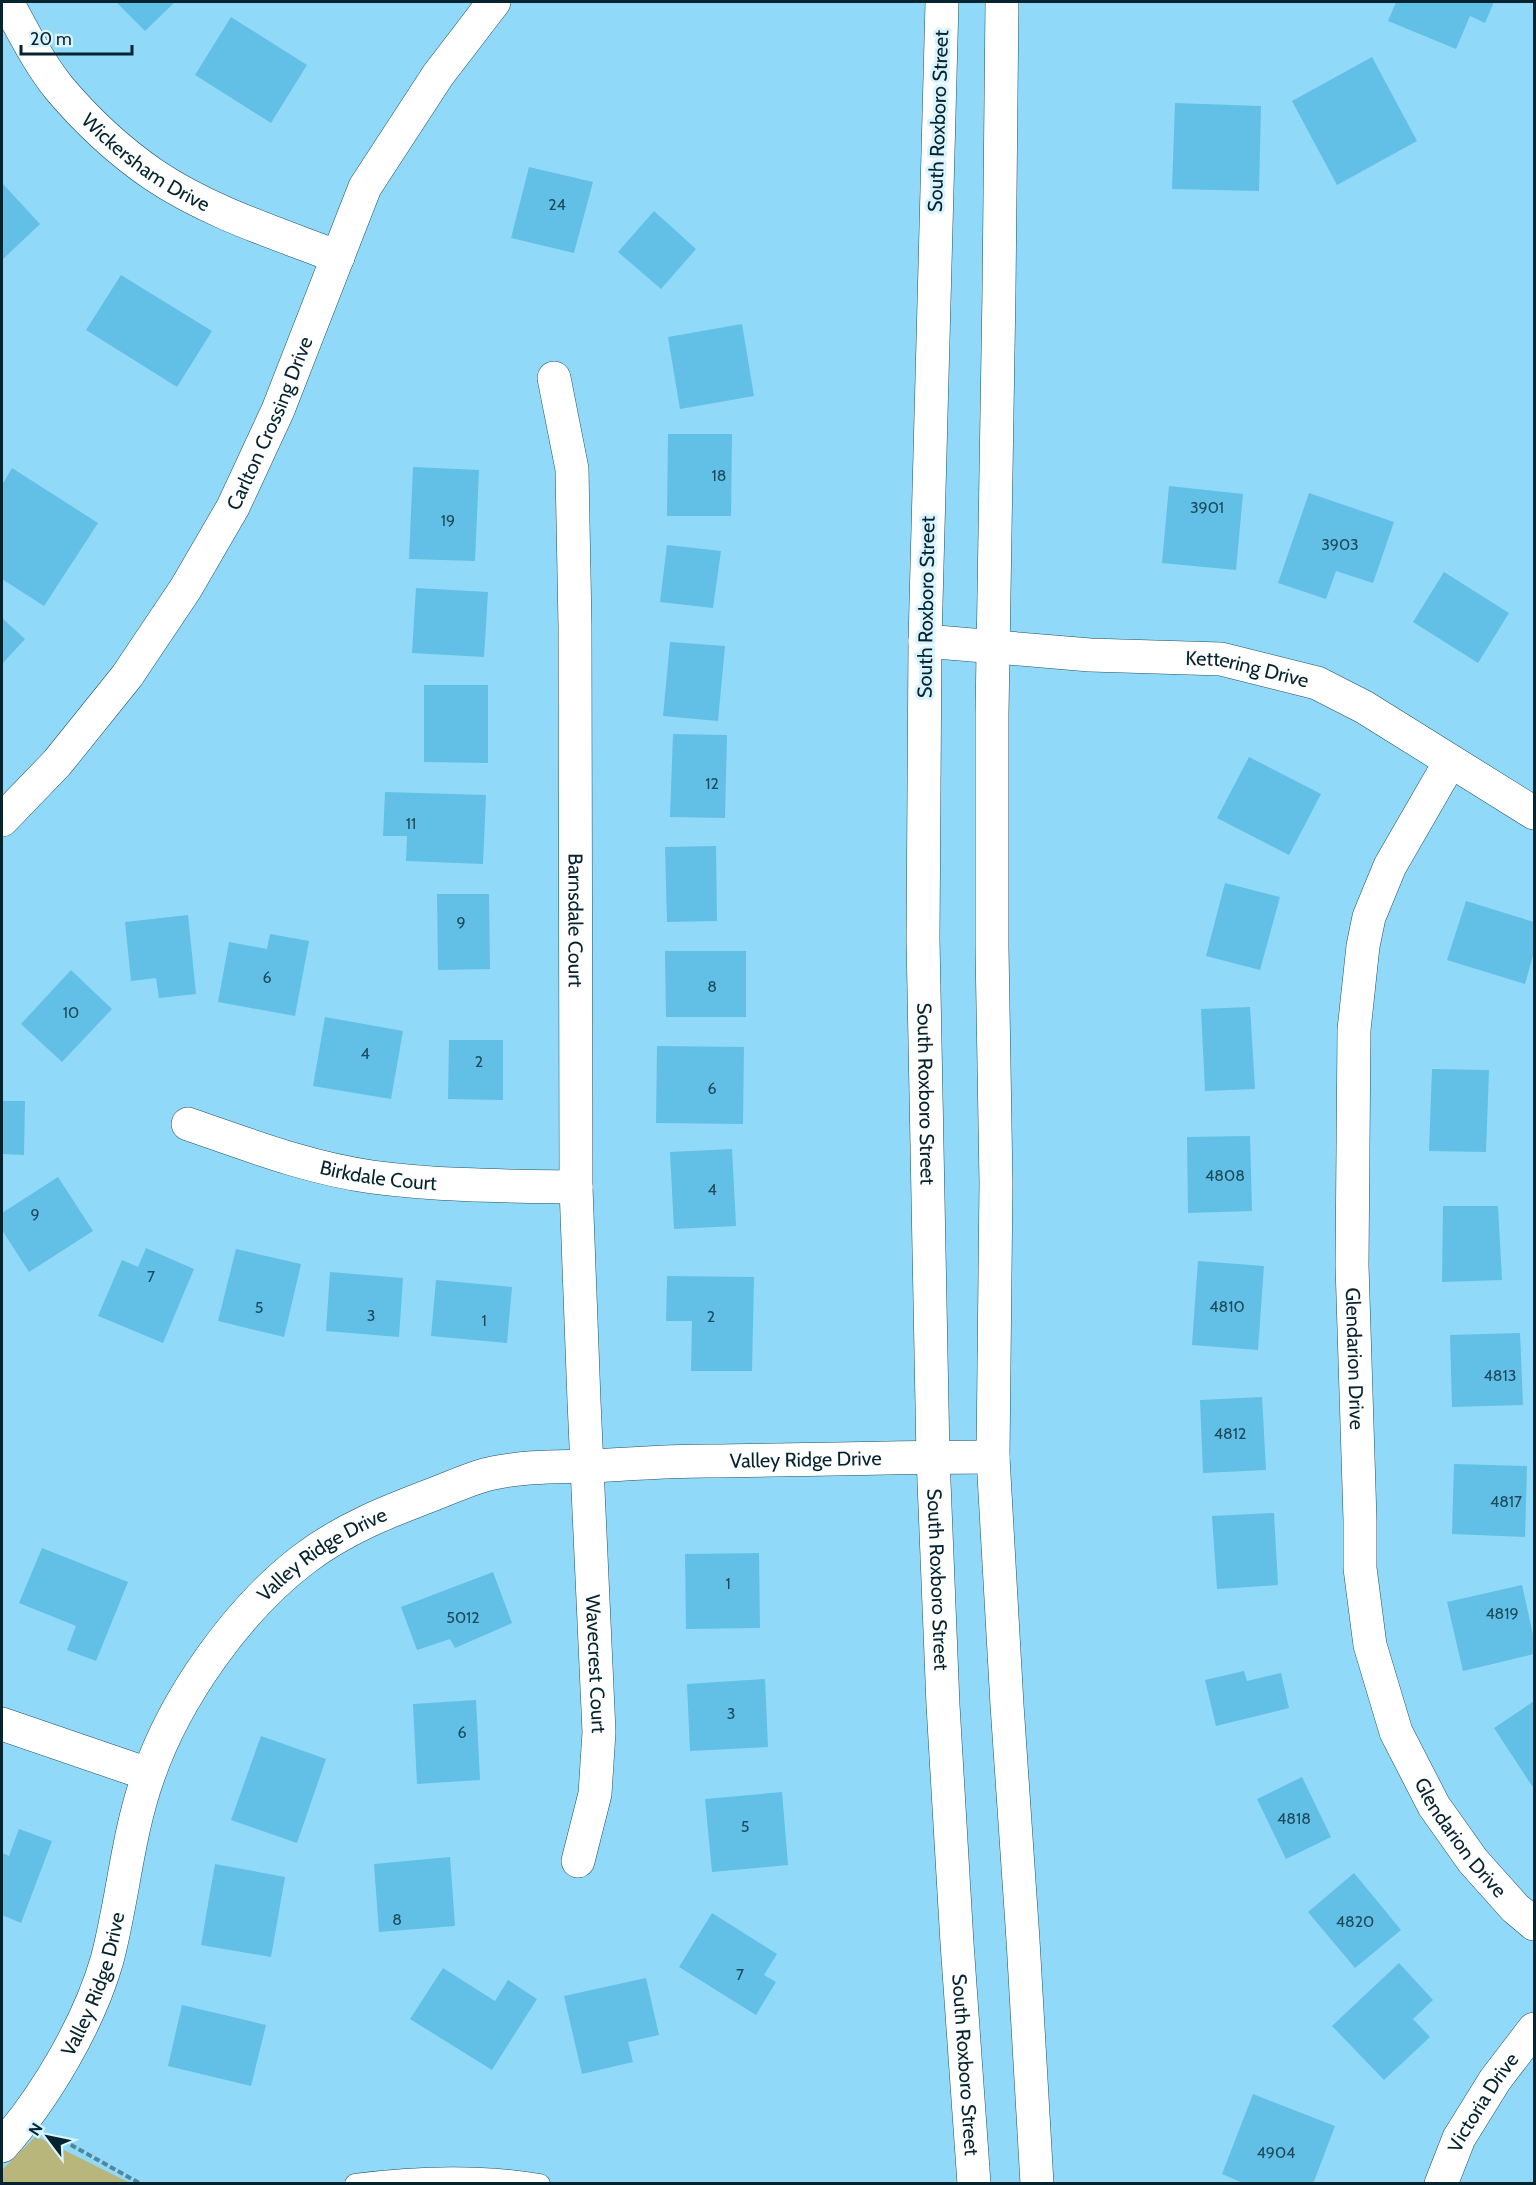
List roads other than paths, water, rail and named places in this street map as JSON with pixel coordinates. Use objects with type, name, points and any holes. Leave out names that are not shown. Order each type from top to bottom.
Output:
[{"type":"street","name":"Wickersham Drive","points":[[7,2],[35,53],[59,87],[103,135],[154,175],[204,204],[338,257]]},
{"type":"street","name":"Carlton Crossing Drive","points":[[2,820],[57,763],[128,676],[186,588],[233,507],[278,411],[365,187],[438,75],[494,2]]},
{"type":"street","name":"South Roxboro Street","points":[[942,2],[925,642],[923,939],[933,1457],[944,1717],[974,2184]]},
{"type":"street","points":[[1002,2],[993,646],[992,948],[996,1183],[993,1457],[1037,2184]]},
{"type":"street","name":"Barnsdale Court","points":[[554,378],[572,469],[576,638],[576,1187],[588,1466]]},
{"type":"street","name":"Kettering Drive","points":[[925,642],[1090,655],[1221,659],[1317,683],[1364,707],[1534,813]]},
{"type":"street","name":"Glendarion Drive","points":[[1450,762],[1390,866],[1369,917],[1363,946],[1354,1030],[1352,1265],[1360,1568],[1370,1645],[1396,1732],[1434,1806],[1473,1860],[1515,1908],[1534,1923]]},
{"type":"street","name":"Birkdale Court","points":[[189,1124],[293,1160],[370,1177],[448,1184],[576,1187]]},
{"type":"street","name":"Valley Ridge Drive","points":[[2,2146],[25,2118],[72,2045],[106,1963],[139,1806],[148,1774],[175,1716],[212,1654],[261,1598],[303,1559],[337,1537],[385,1512],[489,1474],[530,1466],[993,1457]]},
{"type":"street","name":"Wavecrest Court","points":[[578,1862],[595,1794],[599,1732],[588,1466]]},
{"type":"street","points":[[2,1724],[148,1774]]},
{"type":"street","name":"Victoria Drive","points":[[1441,2184],[1459,2138],[1495,2080],[1534,2029]]},
{"type":"lane","points":[[355,2184],[405,2178],[503,2178],[540,2184]]}]
